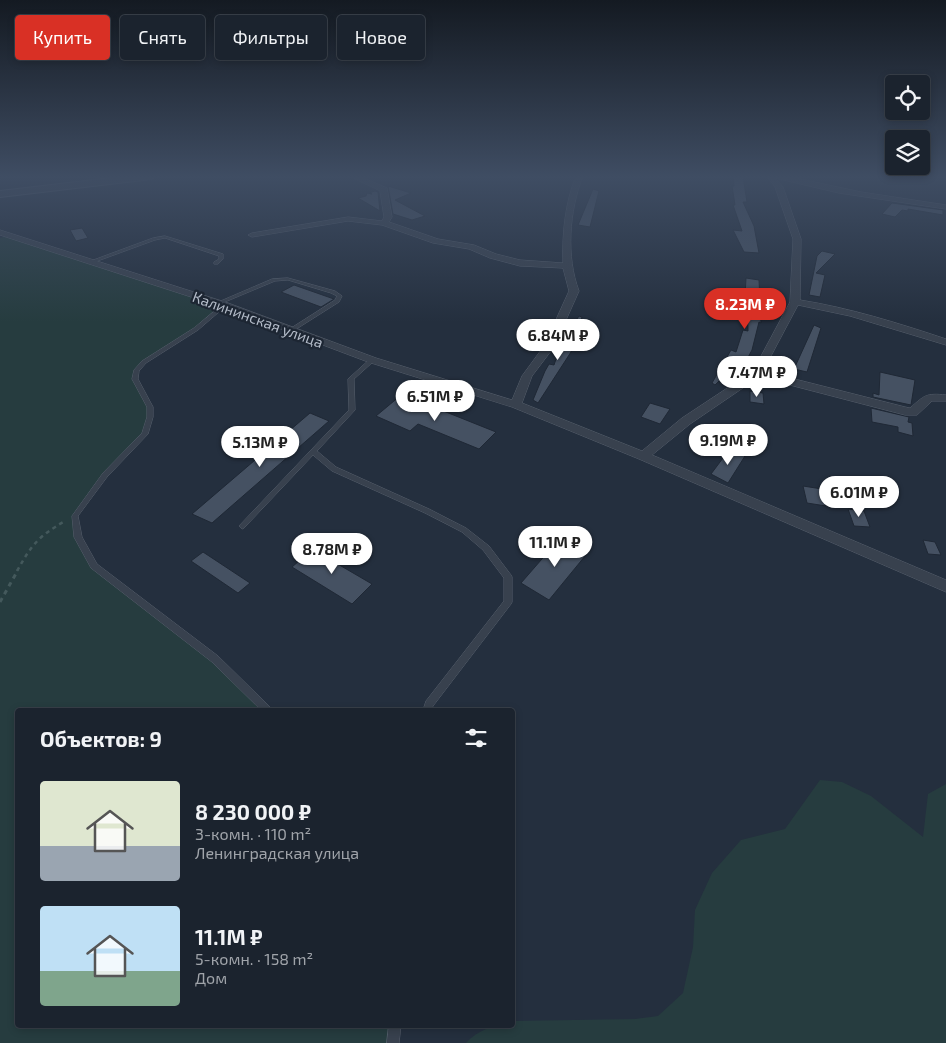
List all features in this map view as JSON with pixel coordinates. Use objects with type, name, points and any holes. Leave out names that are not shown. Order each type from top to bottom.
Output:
[{"type":"street","points":[[252,235],[318,225]]},
{"type":"street","points":[[387,225],[436,240],[471,247],[520,263],[568,266]]},
{"type":"street","points":[[516,405],[527,376],[549,347],[574,292],[568,266],[569,225]]},
{"type":"street","points":[[643,456],[686,421],[757,373],[795,302],[797,239],[792,225]]},
{"type":"street","name":"Калининская улица","points":[[0,232],[222,304],[290,331],[372,360],[516,405],[643,456],[946,586]]},
{"type":"street","points":[[795,302],[852,313],[946,342]]},
{"type":"street","points":[[757,373],[905,412],[913,412],[929,397],[946,398]]},
{"type":"lane","points":[[90,262],[154,239],[165,237],[222,255],[222,260],[216,263]]},
{"type":"lane","points":[[264,708],[215,659],[94,566],[78,537],[75,516],[105,475],[145,434],[150,417],[150,407],[135,380],[136,371],[144,362],[196,329],[222,304],[260,284],[288,279],[333,292],[340,296],[337,301],[290,331]]},
{"type":"lane","points":[[242,526],[352,410],[351,379],[372,360]]},
{"type":"lane","points":[[313,451],[334,469],[428,510],[464,530],[486,548],[508,577],[508,602],[428,708]]},
{"type":"lane","points":[[393,1043],[396,1028]]},
{"type":"path","points":[[0,602],[28,552],[44,533],[75,516]]},
{"type":"green space","points":[[10,235],[225,305],[196,329],[144,362],[136,371],[135,380],[150,407],[145,434],[105,475],[76,516],[78,536],[94,566],[215,659],[265,708],[15,708],[15,1028],[395,1028],[393,1043],[0,1043],[0,238]]},
{"type":"green space","points":[[820,780],[842,782],[871,796],[923,837],[928,794],[946,784],[946,1043],[466,1043],[476,1034],[490,1028],[515,1028],[515,1021],[635,1019],[658,1016],[683,993],[693,947],[695,910],[712,873],[741,840],[785,829]]},
{"type":"building","points":[[578,225],[591,225],[590,227]]},
{"type":"building","points":[[740,225],[753,225],[759,253],[744,252],[733,230],[742,231]]},
{"type":"building","points":[[82,228],[88,238],[76,241],[70,230]]},
{"type":"building","points":[[822,251],[835,254],[816,273],[825,275],[820,297],[809,295],[817,256]]},
{"type":"building","points":[[746,278],[759,280],[761,323],[759,322],[752,350],[746,361],[740,360],[715,385],[712,383],[731,350],[736,352],[743,330],[748,331],[747,296],[745,296]]},
{"type":"building","points":[[294,285],[334,299],[321,307],[281,292]]},
{"type":"building","points":[[579,316],[582,317],[571,352],[538,403],[533,400],[545,371],[549,364],[554,365],[562,341]]},
{"type":"building","points":[[814,325],[821,328],[807,372],[794,369]]},
{"type":"building","points":[[880,372],[915,380],[911,405],[873,397],[873,393],[879,395]]},
{"type":"building","points":[[750,391],[763,393],[764,404],[750,402]]},
{"type":"building","points":[[400,396],[419,404],[421,402],[496,432],[479,449],[418,424],[410,431],[376,416]]},
{"type":"building","points":[[650,403],[670,409],[660,424],[641,417]]},
{"type":"building","points":[[871,408],[909,417],[908,422],[912,423],[913,436],[898,432],[898,427],[872,422]]},
{"type":"building","points":[[310,413],[329,421],[212,523],[192,514]]},
{"type":"building","points":[[729,450],[745,456],[728,483],[711,474]]},
{"type":"building","points":[[803,486],[822,489],[826,506],[807,503]]},
{"type":"building","points":[[848,509],[864,511],[870,527],[854,526]]},
{"type":"building","points":[[562,536],[590,550],[549,600],[521,583]]},
{"type":"building","points":[[923,540],[935,542],[941,555],[928,554]]},
{"type":"building","points":[[313,549],[326,557],[332,552],[342,557],[336,563],[372,584],[352,604],[292,567]]},
{"type":"building","points":[[203,552],[250,583],[238,593],[191,561]]}]
